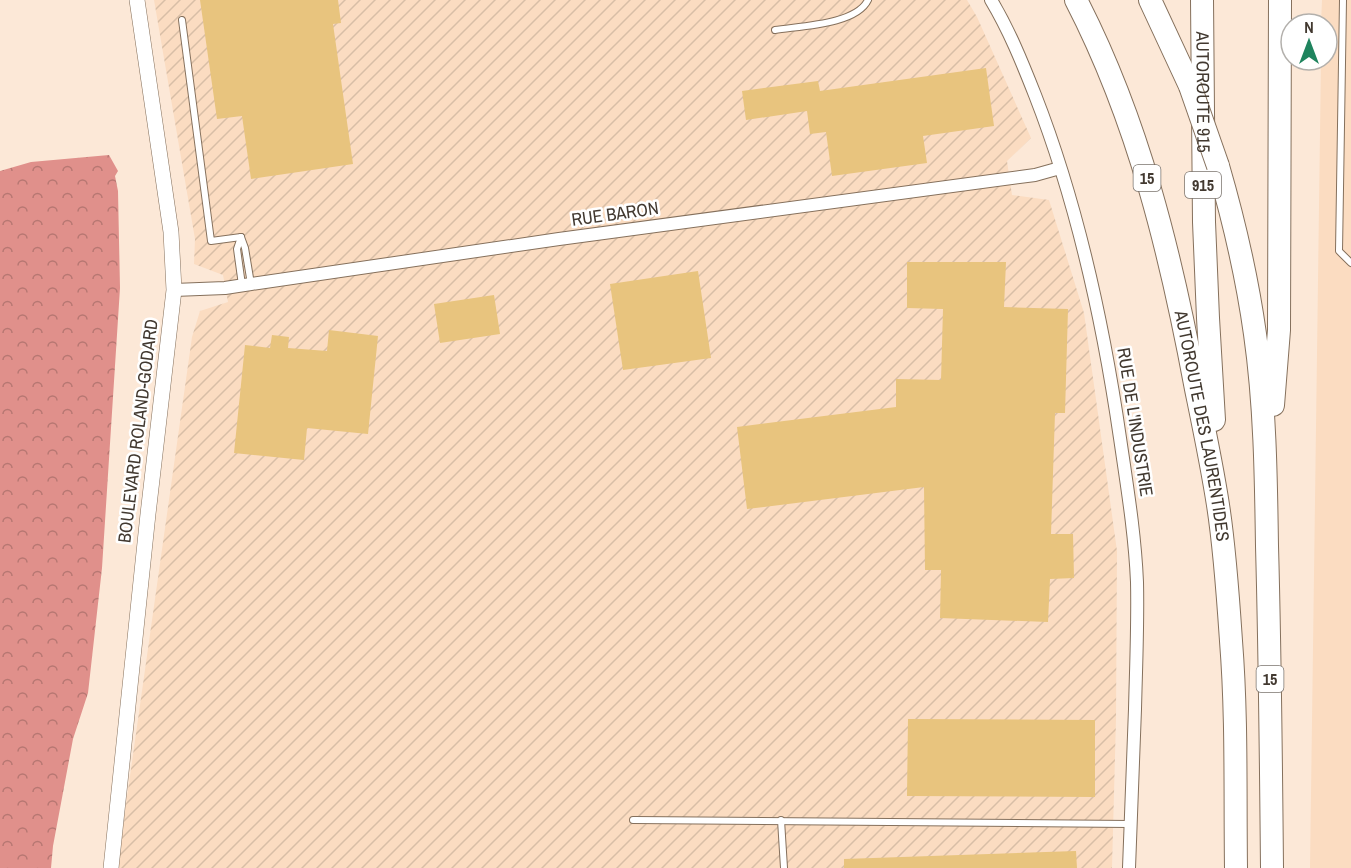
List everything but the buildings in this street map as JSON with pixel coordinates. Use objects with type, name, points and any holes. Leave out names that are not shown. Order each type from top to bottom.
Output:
[{"type":"highway","name":"AUTOROUTE DES LAURENTIDES","points":[[1076,0],[1122,104],[1152,193],[1184,325],[1218,505],[1233,667],[1236,868]]},
{"type":"highway","name":"15","points":[[1150,0],[1190,86],[1218,166],[1236,233],[1254,325],[1260,376],[1266,490],[1272,868]]},
{"type":"highway","name":"AUTOROUTE 915","points":[[1202,0],[1204,222],[1218,505]]},
{"type":"highway","points":[[1266,490],[1279,330],[1280,0]]},
{"type":"street","name":"BOULEVARD ROLAND-GODARD","points":[[111,868],[174,290],[171,232],[137,0]]},
{"type":"street","name":"RUE DE L'INDUSTRIE","points":[[991,0],[1024,68],[1060,168],[1094,291],[1114,398],[1133,533],[1137,581],[1129,868]]},
{"type":"street","name":"RUE BARON","points":[[174,290],[225,288],[559,239],[1026,177],[1060,168]]},
{"type":"lane","points":[[775,30],[841,20],[860,10],[868,0]]},
{"type":"lane","points":[[1343,0],[1339,251],[1351,263]]},
{"type":"lane","points":[[182,20],[212,241],[241,237],[245,248],[246,285]]},
{"type":"lane","points":[[633,820],[1131,824]]},
{"type":"lane","points":[[781,820],[784,868]]},
{"type":"shaded area","points":[[154,0],[967,0],[977,17],[1031,138],[1007,161],[1012,195],[1049,200],[1084,313],[1117,551],[1112,868],[117,868],[192,337],[200,311],[228,302],[223,275],[194,264],[195,239]]},
{"type":"shaded area","points":[[1322,0],[1351,0],[1351,868],[1310,868],[1321,72],[1339,72],[1339,12],[1322,12]]},
{"type":"green space","points":[[109,155],[118,171],[115,176],[118,191],[120,288],[102,568],[88,693],[73,739],[51,868],[0,868],[0,171],[31,162]]}]
